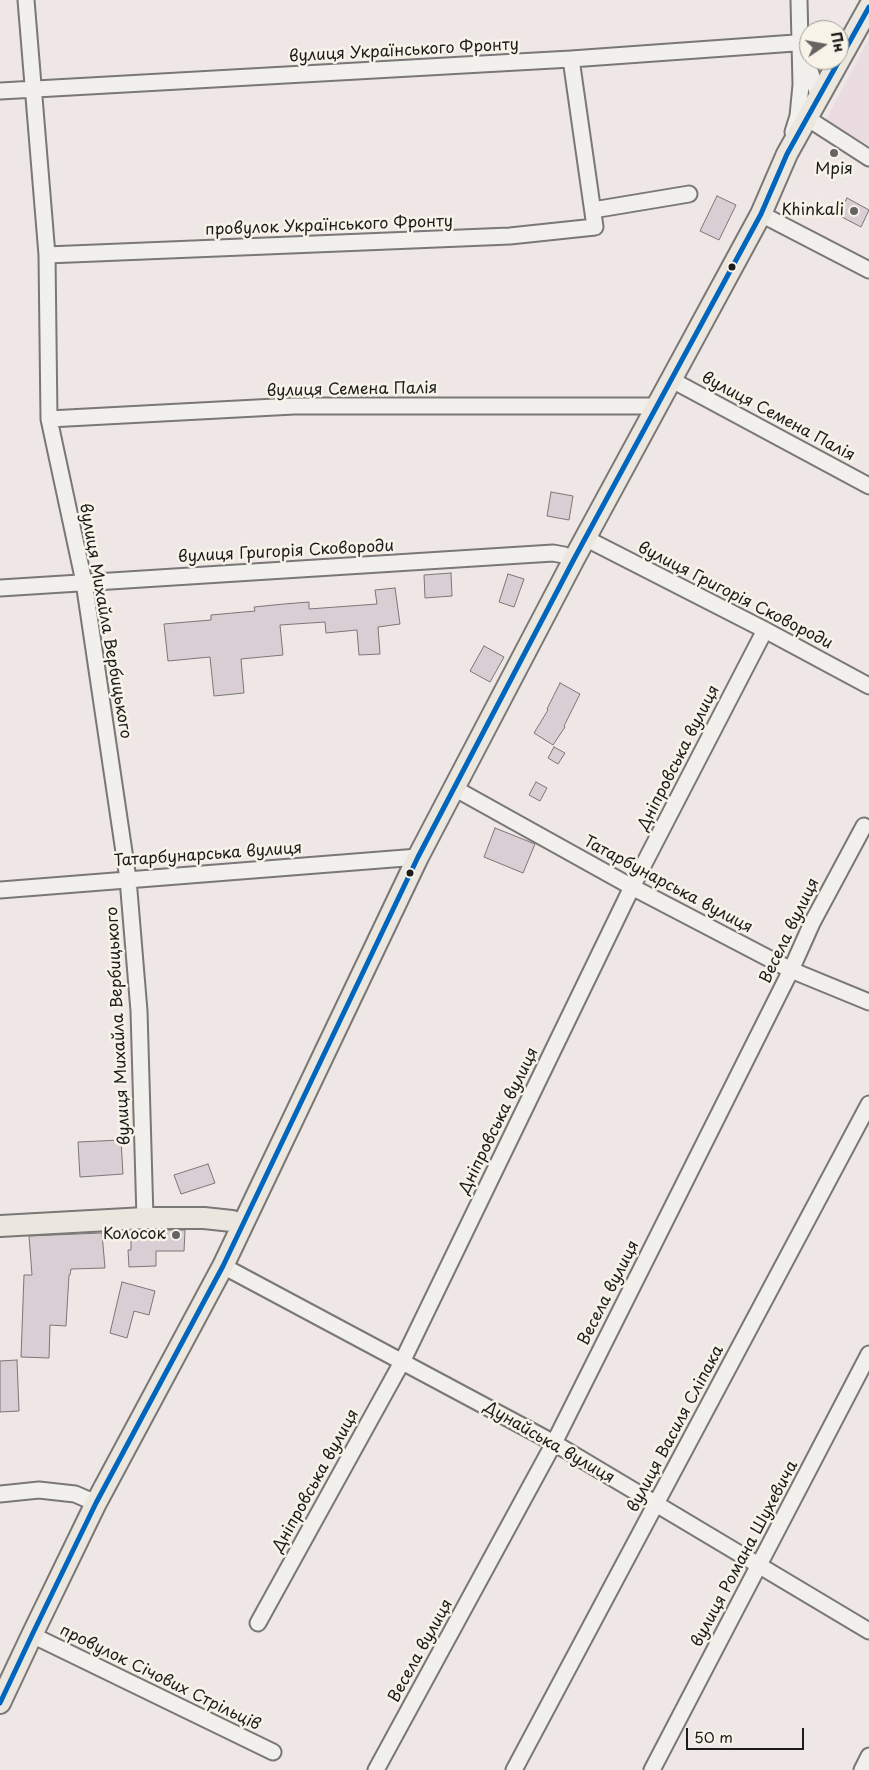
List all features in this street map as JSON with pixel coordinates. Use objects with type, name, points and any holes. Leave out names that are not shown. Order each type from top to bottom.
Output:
[{"type":"main road","points":[[849,32],[869,7]]},
{"type":"main road","points":[[0,1703],[96,1503],[223,1266],[418,857],[655,406],[761,214],[787,154],[819,97],[831,70]]},
{"type":"main road","points":[[0,1226],[145,1218],[204,1218],[232,1221],[242,1225]]},
{"type":"street","name":"вулиця Михайла Вербицького","points":[[26,0],[47,255],[49,419],[84,582],[128,879],[140,1031],[145,1218]]},
{"type":"street","points":[[799,0],[802,20]]},
{"type":"street","name":"вулиця Українського Фронту","points":[[0,90],[571,59],[799,42]]},
{"type":"street","name":"провулок Українського Фронту","points":[[47,255],[510,236],[595,227],[571,59]]},
{"type":"street","points":[[787,154],[798,116],[802,70]]},
{"type":"street","points":[[812,70],[819,97]]},
{"type":"street","points":[[807,118],[869,158]]},
{"type":"street","points":[[593,210],[689,194]]},
{"type":"street","points":[[761,214],[869,270]]},
{"type":"street","name":"вулиця Семена Палія","points":[[670,379],[869,486]]},
{"type":"street","name":"вулиця Семена Палія","points":[[49,419],[294,406],[655,406]]},
{"type":"street","name":"вулиця Григорія Сковороди","points":[[585,538],[765,630],[869,686]]},
{"type":"street","name":"вулиця Григорія Сковороди","points":[[0,588],[553,553],[574,558]]},
{"type":"street","name":"Дніпровська вулиця","points":[[258,1623],[402,1362],[632,886],[765,630]]},
{"type":"street","name":"Татарбунарська вулиця","points":[[454,788],[632,886],[791,970],[869,1002]]},
{"type":"street","name":"Весела вулиця","points":[[376,1770],[554,1443],[791,970],[812,923],[864,826]]},
{"type":"street","name":"Татарбунарська вулиця","points":[[0,890],[418,857]]},
{"type":"street","name":"вулиця Василя Сліпака","points":[[514,1770],[869,1104]]},
{"type":"street","name":"Дунайська вулиця","points":[[223,1266],[554,1443],[869,1631]]},
{"type":"street","name":"вулиця Романа Шухевича","points":[[652,1770],[869,1354]]},
{"type":"street","points":[[0,1494],[39,1490],[74,1494],[96,1503]]},
{"type":"street","name":"провулок Січових Стрільців","points":[[32,1635],[273,1752]]},
{"type":"street","points":[[862,1770],[869,1756]]},
{"type":"shaded area","points":[[869,38],[869,146],[825,122]]},
{"type":"building","points":[[717,196],[736,205],[719,240],[700,231]]},
{"type":"building","name":"Khinkali","points":[[847,198],[869,210],[861,227],[838,215]]},
{"type":"building","points":[[551,492],[573,496],[569,520],[547,516]]},
{"type":"building","points":[[451,573],[452,596],[425,598],[424,575]]},
{"type":"building","points":[[508,574],[524,579],[514,607],[499,602]]},
{"type":"building","points":[[395,588],[400,624],[378,627],[380,654],[359,655],[357,630],[326,633],[325,622],[280,625],[283,655],[241,659],[244,693],[214,696],[210,657],[168,661],[164,624],[211,620],[211,615],[255,611],[254,607],[284,604],[309,602],[309,609],[377,604],[375,590]]},
{"type":"building","points":[[484,646],[504,657],[490,682],[470,671]]},
{"type":"building","points":[[560,683],[580,694],[565,727],[553,745],[534,733],[548,710]]},
{"type":"building","points":[[554,747],[565,753],[558,764],[548,758]]},
{"type":"building","points":[[536,782],[547,788],[540,801],[529,795]]},
{"type":"building","points":[[495,828],[535,844],[523,873],[484,857]]},
{"type":"building","points":[[121,1140],[123,1174],[80,1177],[78,1142]]},
{"type":"building","points":[[208,1164],[215,1183],[181,1194],[174,1175]]},
{"type":"building","points":[[185,1230],[184,1251],[156,1251],[156,1266],[129,1267],[128,1250],[131,1250],[131,1233]]},
{"type":"building","points":[[102,1233],[105,1268],[71,1269],[66,1326],[50,1325],[49,1358],[21,1357],[24,1275],[32,1275],[29,1236]]},
{"type":"building","points":[[122,1282],[155,1291],[149,1315],[134,1311],[127,1338],[110,1333]]},
{"type":"building","points":[[17,1360],[19,1411],[0,1412],[0,1361]]},
{"type":"transit line","points":[[0,1703],[96,1503],[223,1266],[418,857],[574,559],[761,214],[787,154],[869,7]]},
{"type":"place","name":"Мрія","points":[[834,153]]},
{"type":"place","name":"Khinkali","points":[[854,211]]},
{"type":"place","name":"Колосок","points":[[176,1235]]}]
